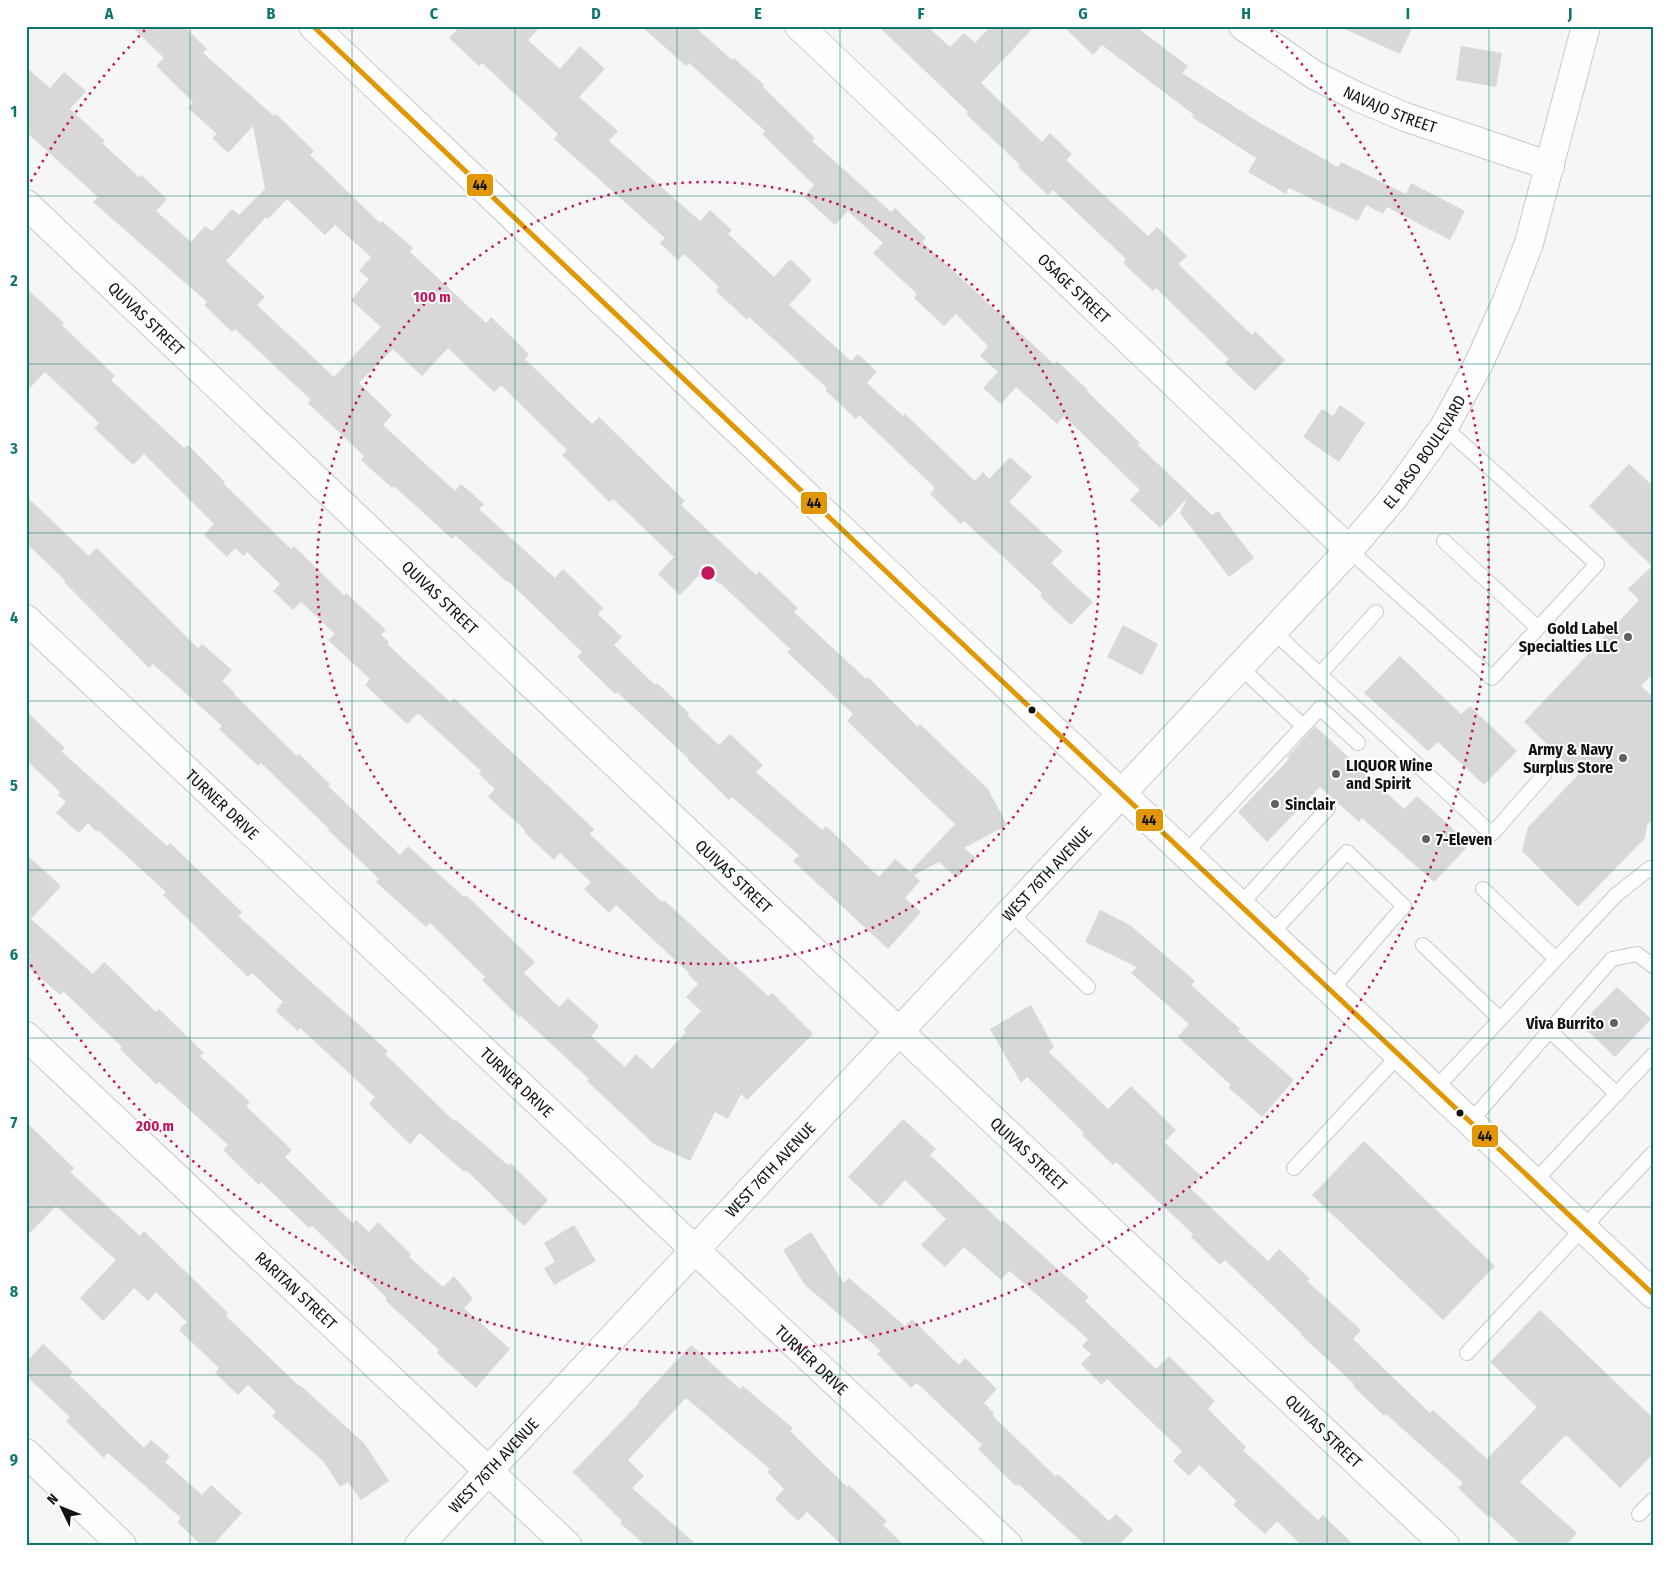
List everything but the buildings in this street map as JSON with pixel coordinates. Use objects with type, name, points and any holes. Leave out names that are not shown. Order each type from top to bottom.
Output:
[{"type":"street","points":[[313,26],[1121,794],[1653,1294]]},
{"type":"street","name":"OSAGE STREET","points":[[799,26],[1349,550]]},
{"type":"street","name":"NAVAJO STREET","points":[[1243,26],[1316,76],[1358,97],[1405,117],[1550,166]]},
{"type":"street","name":"EL PASO BOULEVARD","points":[[1121,794],[1349,550],[1394,497],[1444,427],[1478,364],[1506,304],[1529,243],[1586,26]]},
{"type":"street","name":"QUIVAS STREET","points":[[26,204],[1445,1545]]},
{"type":"street","name":"TURNER DRIVE","points":[[26,619],[1008,1545]]},
{"type":"street","name":"WEST 76TH AVENUE","points":[[419,1545],[1121,794]]},
{"type":"street","name":"RARITAN STREET","points":[[26,1036],[567,1545]]},
{"type":"street","points":[[26,1453],[122,1545]]},
{"type":"lane","points":[[1349,550],[1492,678],[1597,564],[1444,427]]},
{"type":"lane","points":[[1444,541],[1538,628]]},
{"type":"lane","points":[[1320,674],[1376,612]]},
{"type":"lane","points":[[1274,631],[1492,834],[1544,775]]},
{"type":"lane","points":[[1240,667],[1303,726]]},
{"type":"lane","points":[[1185,853],[1320,708],[1358,743]]},
{"type":"lane","points":[[1240,905],[1328,808]]},
{"type":"lane","points":[[1271,934],[1347,852],[1390,892],[1404,906],[1331,990]]},
{"type":"lane","points":[[1435,1089],[1616,895],[1652,866]]},
{"type":"lane","points":[[1483,889],[1556,960]]},
{"type":"lane","points":[[1010,913],[1088,987]]},
{"type":"lane","points":[[1423,945],[1500,1019]]},
{"type":"lane","points":[[1470,1122],[1612,959],[1637,954],[1653,966]]},
{"type":"lane","points":[[1550,1031],[1617,1094]]},
{"type":"lane","points":[[1294,1168],[1399,1055]]},
{"type":"lane","points":[[1534,1182],[1653,1055]]},
{"type":"lane","points":[[1467,1353],[1653,1152]]},
{"type":"lane","points":[[1639,1514],[1653,1500]]},
{"type":"transit line","name":"44","points":[[313,26],[935,618],[1653,1294]]},
{"type":"place","name":"Gold Label Specialties LLC","points":[[1628,637]]},
{"type":"place","name":"Army & Navy Surplus Store","points":[[1623,758]]},
{"type":"place","name":"LIQUOR Wine and Spirit","points":[[1336,774]]},
{"type":"place","name":"Sinclair","points":[[1275,804]]},
{"type":"place","name":"7-Eleven","points":[[1426,839]]},
{"type":"place","name":"Viva Burrito","points":[[1614,1023]]}]
